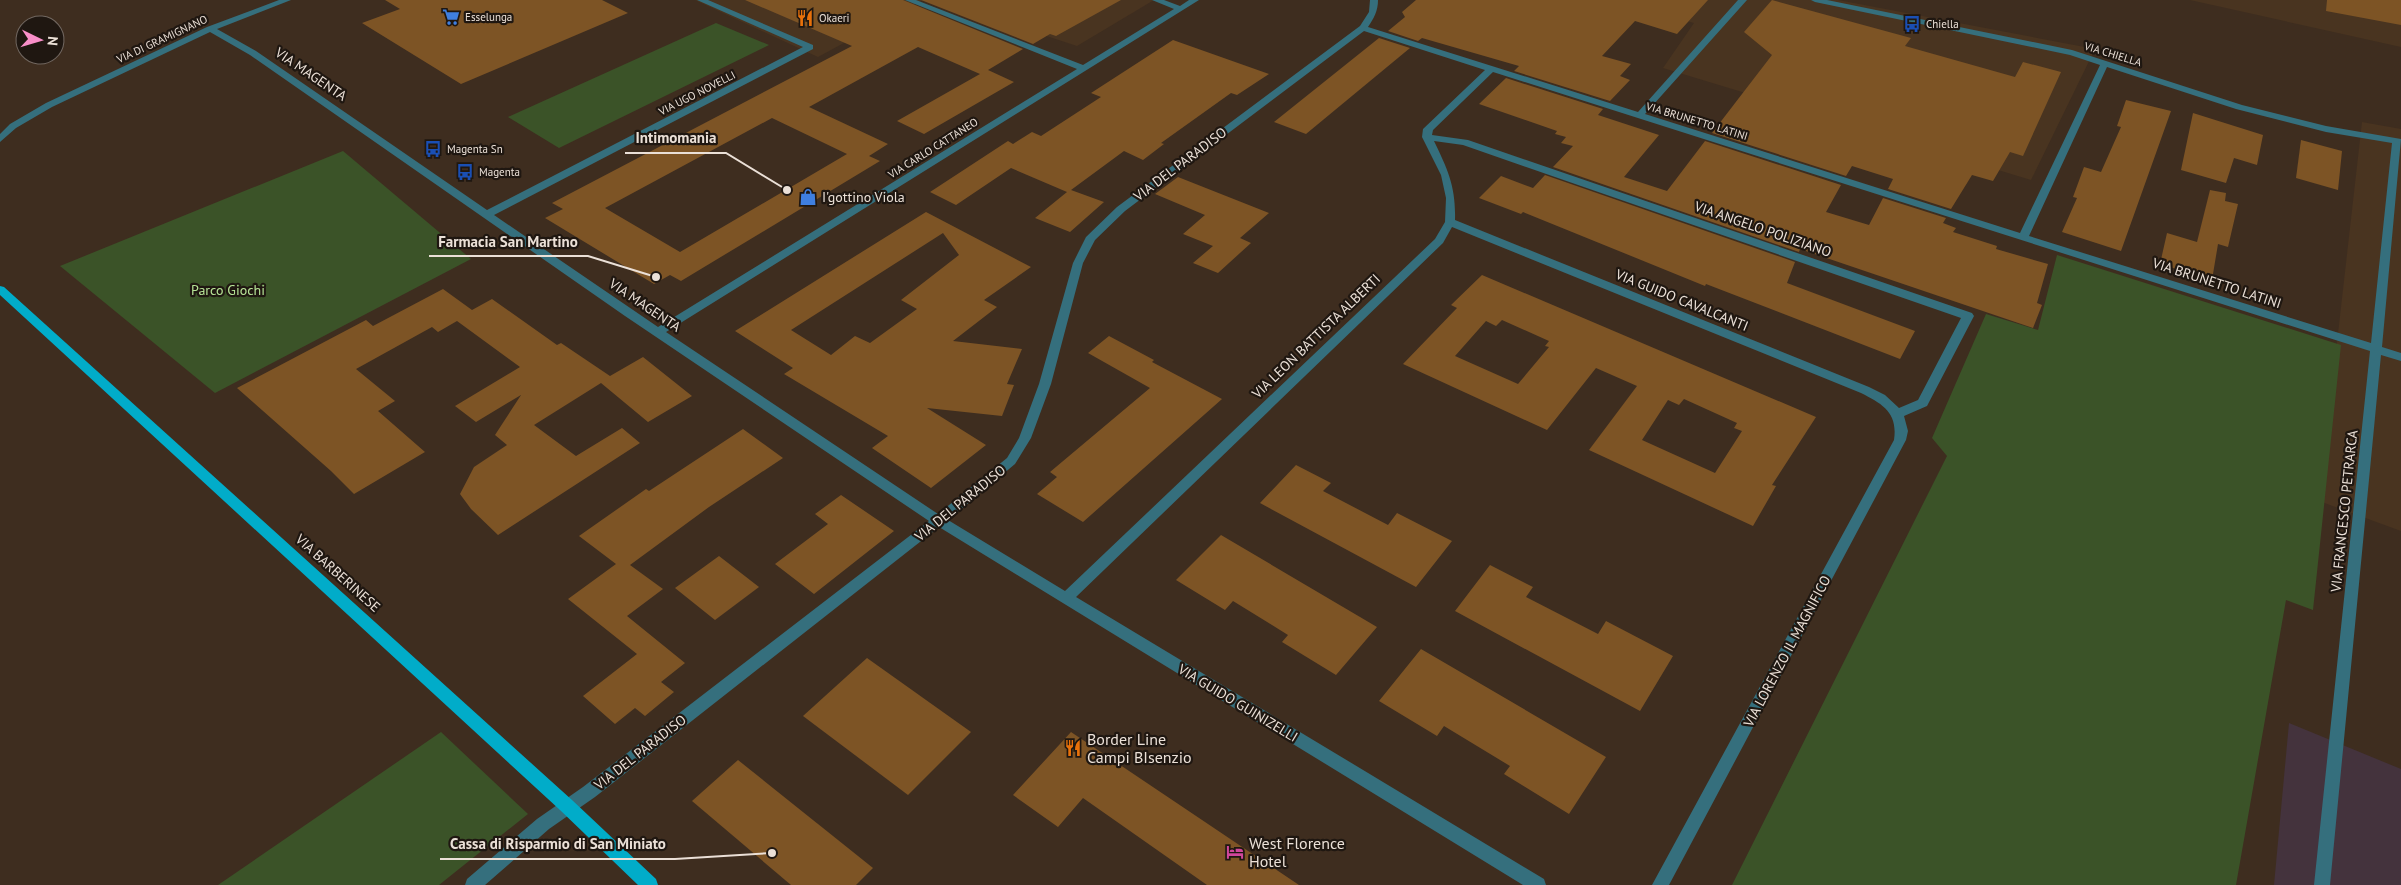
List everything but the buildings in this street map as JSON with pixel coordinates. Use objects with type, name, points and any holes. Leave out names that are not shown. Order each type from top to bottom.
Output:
[{"type":"main road","name":"VIA BARBERINESE","points":[[0,289],[566,805],[650,885]]},
{"type":"street","name":"VIA DI GRAMIGNANO","points":[[0,125],[210,29],[287,0]]},
{"type":"street","name":"VIA UGO NOVELLI","points":[[488,214],[810,46],[701,0]]},
{"type":"street","points":[[909,0],[1085,69]]},
{"type":"street","points":[[1156,0],[1181,9]]},
{"type":"street","name":"VIA CARLO CATTANEO","points":[[658,332],[1195,0]]},
{"type":"street","name":"VIA DEL PARADISO","points":[[473,885],[566,805],[589,792],[939,521],[1011,461],[1025,438],[1045,384],[1078,263],[1090,239],[1121,209],[1363,28],[1374,10],[1374,0]]},
{"type":"street","points":[[1639,116],[1743,0]]},
{"type":"street","name":"VIA CHIELLA","points":[[1815,0],[2033,44],[2105,63],[2239,108],[2326,129],[2399,141]]},
{"type":"street","name":"VIA BRUNETTO LATINI","points":[[1363,28],[2401,356]]},
{"type":"street","name":"VIA MAGENTA","points":[[210,29],[253,53],[658,332],[939,521]]},
{"type":"street","points":[[2024,236],[2105,63]]},
{"type":"street","points":[[1450,222],[1451,198],[1446,175],[1438,155],[1427,137],[1428,129],[1434,121],[1491,70]]},
{"type":"street","name":"VIA DI GRAMIGNANO","points":[[0,139],[20,121],[49,104]]},
{"type":"street","name":"VIA ANGELO POLIZIANO","points":[[1427,137],[1465,142],[1968,316],[1924,403],[1897,414]]},
{"type":"street","name":"VIA FRANCESCO PETRARCA","points":[[2322,885],[2376,348],[2399,141]]},
{"type":"street","name":"VIA GUIDO CAVALCANTI","points":[[1450,222],[1865,390],[1887,402],[1897,414]]},
{"type":"street","name":"VIA LEON BATTISTA ALBERTI","points":[[1066,598],[1439,241],[1450,222]]},
{"type":"street","name":"VIA LORENZO IL MAGNIFICO","points":[[1660,885],[1900,440],[1902,426],[1897,414]]},
{"type":"street","name":"VIA GUIDO GUINIZELLI","points":[[939,521],[1538,885]]},
{"type":"shaded area","points":[[695,0],[923,0],[818,57]]},
{"type":"shaded area","points":[[936,0],[1154,0],[1077,46]]},
{"type":"shaded area","points":[[1607,0],[1838,0],[2095,49],[2031,180],[1663,68],[1694,23]]},
{"type":"shaded area","points":[[2190,0],[2401,0],[2401,47]]},
{"type":"shaded area","points":[[2362,122],[2401,129],[2401,531],[2319,501]]},
{"type":"shaded area","points":[[2289,723],[2401,769],[2401,885],[2274,885]]},
{"type":"green space","points":[[716,23],[769,45],[559,148],[508,117]]},
{"type":"green space","name":"Parco Giochi","points":[[343,151],[471,259],[215,393],[60,266]]},
{"type":"green space","points":[[2057,255],[2341,345],[2313,610],[2286,600],[2236,885],[1732,885],[1947,456],[1932,438],[1986,314],[2038,330]]},
{"type":"green space","points":[[441,732],[528,814],[439,885],[218,885]]},
{"type":"place","name":"Esselunga","points":[[451,17]]},
{"type":"place","name":"Okaeri","points":[[805,18]]},
{"type":"place","name":"Chiella","points":[[1912,24]]},
{"type":"place","name":"Magenta Sn","points":[[433,149]]},
{"type":"place","name":"Magenta","points":[[465,172]]},
{"type":"place","name":"Intimomania","points":[[787,190]]},
{"type":"place","name":"I'gottino Viola","points":[[808,197]]},
{"type":"place","name":"Farmacia San Martino","points":[[656,277]]},
{"type":"place","name":"Border Line Campi BIsenzio","points":[[1073,748]]},
{"type":"place","name":"West Florence Hotel","points":[[1235,852]]},
{"type":"place","name":"Cassa di Risparmio di San Miniato","points":[[772,853]]}]
